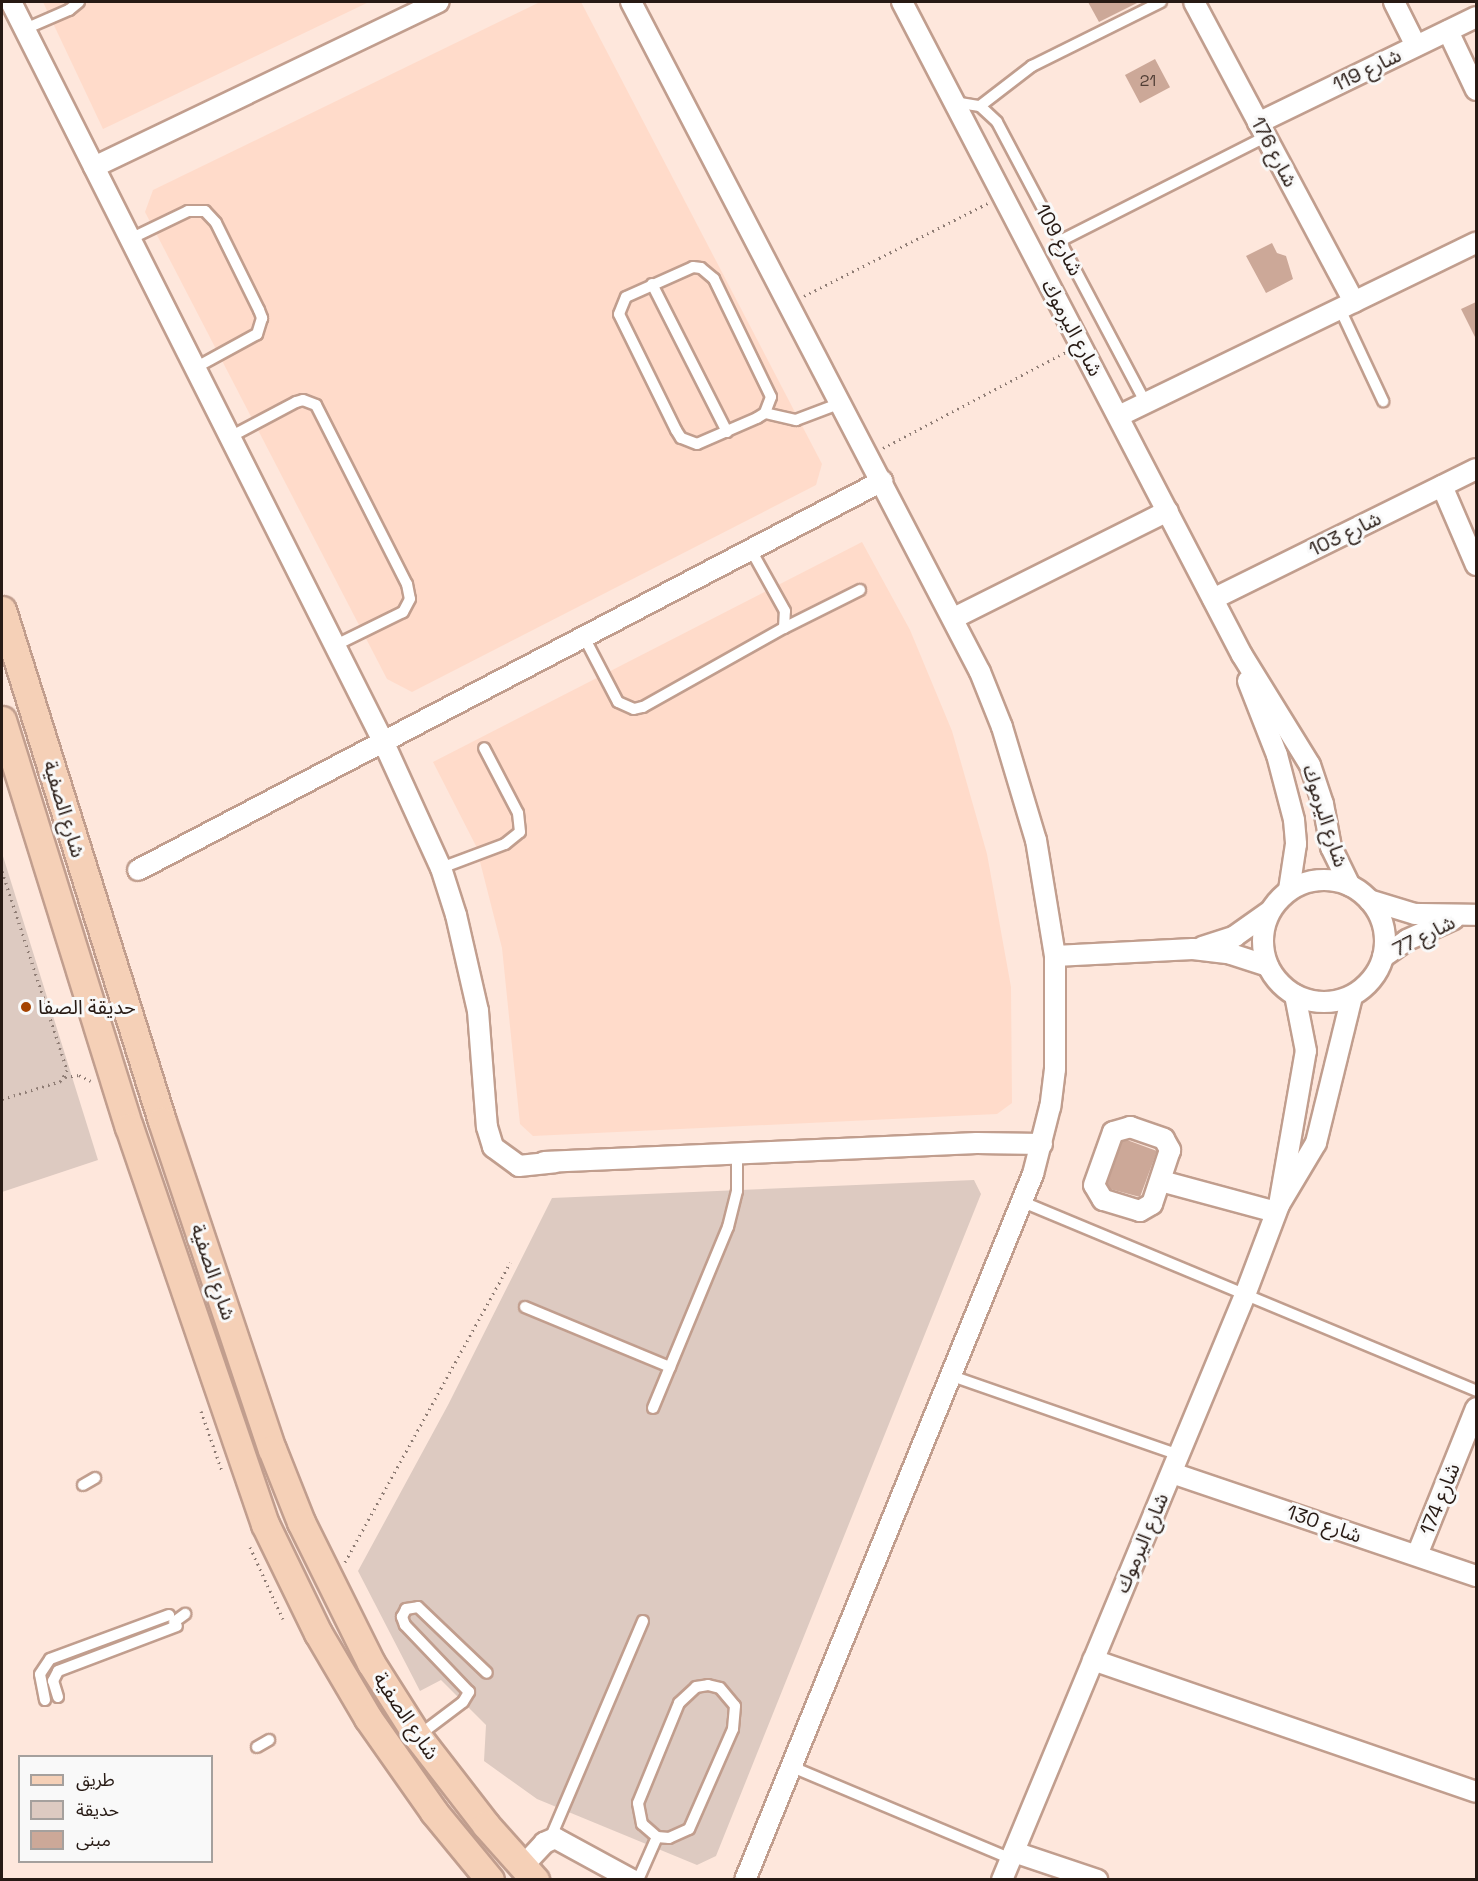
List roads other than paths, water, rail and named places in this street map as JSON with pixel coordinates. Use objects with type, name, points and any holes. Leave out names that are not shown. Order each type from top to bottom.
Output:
[{"type":"main road","name":"شارع الصفية","points":[[2,610],[190,1208],[272,1449],[331,1587],[371,1663],[418,1737],[528,1873]]},
{"type":"main road","name":"شارع الصفية","points":[[2,720],[129,1127],[226,1419],[286,1570],[345,1681],[427,1802],[490,1880]]},
{"type":"main road","points":[[345,1681],[351,1669],[371,1663]]},
{"type":"street","points":[[11,2],[383,741],[441,868],[456,915],[478,1011],[488,1117],[494,1147],[509,1162],[530,1167],[555,1162],[977,1143],[1042,1144]]},
{"type":"street","points":[[94,167],[438,2]]},
{"type":"street","points":[[631,2],[954,618],[997,716],[1020,783],[1036,840],[1055,956],[1058,1031],[1042,1144],[1023,1202],[745,1879]]},
{"type":"street","name":"شارع اليرموك","points":[[902,2],[1242,655],[1310,765],[1323,804],[1331,847],[1350,886]]},
{"type":"street","name":"شارع 176","points":[[1194,2],[1262,130],[1347,306]]},
{"type":"street","points":[[1395,2],[1416,46]]},
{"type":"street","name":"شارع 119","points":[[1262,130],[1416,46],[1476,17]]},
{"type":"street","points":[[1448,31],[1476,90]]},
{"type":"street","points":[[1119,417],[1476,243]]},
{"type":"street","name":"شارع 103","points":[[1214,599],[1476,469]]},
{"type":"street","points":[[138,870],[882,481]]},
{"type":"street","points":[[1442,486],[1476,565]]},
{"type":"street","points":[[954,618],[1168,511]]},
{"type":"street","name":"شارع اليرموك","points":[[1242,655],[1287,787],[1294,820],[1296,844],[1289,890]]},
{"type":"street","points":[[1192,949],[1234,936],[1270,911],[1289,890],[1326,880],[1350,886],[1369,900],[1383,927],[1383,957],[1371,979],[1352,996],[1324,1002],[1295,995],[1284,988],[1268,966],[1263,939],[1270,911]]},
{"type":"street","name":"شارع 77","points":[[1369,900],[1415,914],[1471,915]]},
{"type":"street","name":"شارع 77","points":[[1383,957],[1425,931],[1471,915]]},
{"type":"street","points":[[1055,956],[1192,949],[1231,954],[1268,966]]},
{"type":"street","name":"شارع اليرموك","points":[[1002,1880],[1245,1295],[1277,1209],[1306,1051],[1295,995]]},
{"type":"street","name":"شارع اليرموك","points":[[1277,1209],[1316,1143],[1352,996]]},
{"type":"street","points":[[1124,1126],[1164,1139],[1170,1150],[1161,1181],[1152,1204],[1140,1211],[1098,1196],[1094,1185],[1113,1132],[1124,1126]]},
{"type":"street","points":[[1161,1181],[1277,1209]]},
{"type":"street","name":"شارع 174","points":[[1417,1556],[1476,1408]]},
{"type":"street","name":"شارع 130","points":[[1175,1464],[1417,1556],[1476,1576]]},
{"type":"street","points":[[1093,1660],[1476,1792]]},
{"type":"street","points":[[528,1873],[550,1839],[562,1839],[632,1880]]},
{"type":"street","points":[[1013,1855],[1097,1880]]},
{"type":"lane","points":[[25,29],[69,10],[79,2]]},
{"type":"lane","points":[[954,102],[980,106],[1032,66],[1161,2]]},
{"type":"lane","name":"شارع 109","points":[[980,106],[996,122],[1146,403]]},
{"type":"lane","points":[[1060,241],[1262,130]]},
{"type":"lane","points":[[130,239],[188,211],[205,211],[216,223],[262,318],[258,334],[195,368]]},
{"type":"lane","points":[[765,413],[771,397],[768,388],[708,272],[693,267],[626,297],[619,314],[681,438],[698,444],[765,413],[796,420],[841,403]]},
{"type":"lane","points":[[652,284],[727,432]]},
{"type":"lane","points":[[1347,306],[1383,401]]},
{"type":"lane","points":[[230,437],[296,402],[303,400],[316,405],[407,584],[410,599],[403,612],[334,646]]},
{"type":"lane","points":[[751,550],[785,611],[784,628]]},
{"type":"lane","points":[[584,637],[618,702],[634,709],[860,590]]},
{"type":"lane","points":[[441,868],[505,844],[520,832],[518,813],[484,748]]},
{"type":"lane","points":[[653,1408],[728,1227],[736,1191],[737,1154]]},
{"type":"lane","points":[[1023,1202],[1476,1391]]},
{"type":"lane","points":[[525,1307],[670,1367]]},
{"type":"lane","points":[[952,1376],[1175,1464]]},
{"type":"lane","points":[[83,1485],[95,1478]]},
{"type":"lane","points":[[418,1737],[463,1702],[470,1692],[405,1625],[402,1617],[405,1609],[418,1607],[487,1673]]},
{"type":"lane","points":[[58,1696],[53,1681],[58,1671],[185,1614]]},
{"type":"lane","points":[[45,1700],[40,1674],[50,1659],[173,1621]]},
{"type":"lane","points":[[550,1839],[643,1621]]},
{"type":"lane","points":[[696,1687],[720,1688],[735,1706],[733,1729],[689,1829],[669,1838],[657,1837],[642,1824],[638,1803],[679,1703],[696,1687]]},
{"type":"lane","points":[[257,1747],[269,1740]]},
{"type":"lane","points":[[790,1766],[1013,1855]]},
{"type":"lane","points":[[638,1880],[657,1837]]},
{"type":"place","name":"حديقة الصفا","points":[[26,1007]]}]
